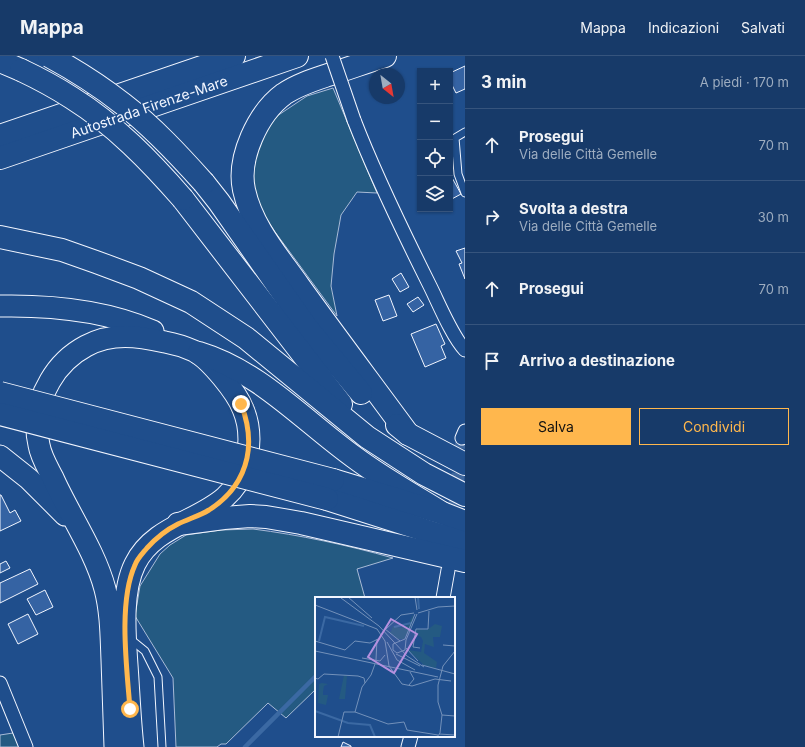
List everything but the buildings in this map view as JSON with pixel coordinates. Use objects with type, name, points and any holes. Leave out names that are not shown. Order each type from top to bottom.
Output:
[{"type":"highway","points":[[49,56],[70,68],[132,111],[178,154],[204,183],[223,208],[308,329],[335,363],[372,405],[408,434],[465,464]]},
{"type":"highway","name":"Autostrada Firenze-Mare","points":[[4,134],[234,56]]},
{"type":"highway","name":"Autostrada Firenze-Mare","points":[[0,158],[297,56]]},
{"type":"highway","points":[[385,56],[301,84],[284,94],[272,104],[263,115],[250,141],[245,157],[243,188],[249,207],[258,227],[327,325],[408,434]]},
{"type":"highway","points":[[0,60],[73,98],[118,132],[163,176],[183,199],[367,437]]},
{"type":"highway","points":[[0,238],[62,250],[90,259],[139,278],[191,302],[246,338],[367,437],[424,474],[465,495]]},
{"type":"highway","points":[[191,350],[226,363],[258,383],[355,458],[442,513]]},
{"type":"highway","points":[[0,393],[330,490],[465,543]]},
{"type":"highway","points":[[0,414],[330,490],[442,513],[465,522]]},
{"type":"highway","points":[[178,524],[224,518],[250,516],[266,517],[308,525],[457,565]]},
{"type":"main road","points":[[0,306],[55,307],[114,317],[138,324],[191,350],[231,388],[241,404],[246,416],[248,429],[248,453],[244,471],[232,490],[209,510],[178,524],[163,533],[143,553],[135,565],[128,588],[125,625],[133,747]]},
{"type":"main road","points":[[116,747],[111,626],[105,590],[97,565],[43,458],[38,443],[38,410],[45,389],[53,376],[77,351],[94,342],[116,336],[137,336],[191,350]]},
{"type":"main road","points":[[0,456],[29,479],[79,529]]},
{"type":"street","points":[[332,56],[365,149],[449,325],[465,350]]},
{"type":"street","points":[[443,597],[457,565]]},
{"type":"street","points":[[0,684],[26,747]]},
{"type":"street","points":[[408,747],[411,737]]},
{"type":"lane","points":[[465,132],[455,138],[458,174],[465,193]]},
{"type":"lane","points":[[125,634],[145,651],[158,677],[162,747]]},
{"type":"shaded area","points":[[333,88],[377,193],[357,192],[341,215],[334,254],[331,286],[337,316],[275,232],[258,206],[251,180],[255,147],[271,120],[307,96]]},
{"type":"shaded area","points":[[253,529],[288,534],[393,558],[357,569],[365,597],[315,597],[315,690],[286,718],[268,703],[226,744],[221,744],[217,747],[176,747],[173,678],[135,616],[140,586],[160,554],[170,545],[186,535],[221,530]]},
{"type":"shaded area","points":[[13,733],[20,747],[0,747],[0,735]]},
{"type":"waterway","points":[[245,747],[315,677]]},
{"type":"tunnel","points":[[453,524],[462,438]]},
{"type":"route","points":[[130,709],[125,625],[128,588],[135,565],[143,553],[163,533],[178,524],[209,510],[221,501],[232,490],[238,481],[244,471],[249,442],[246,416],[241,404]]}]
